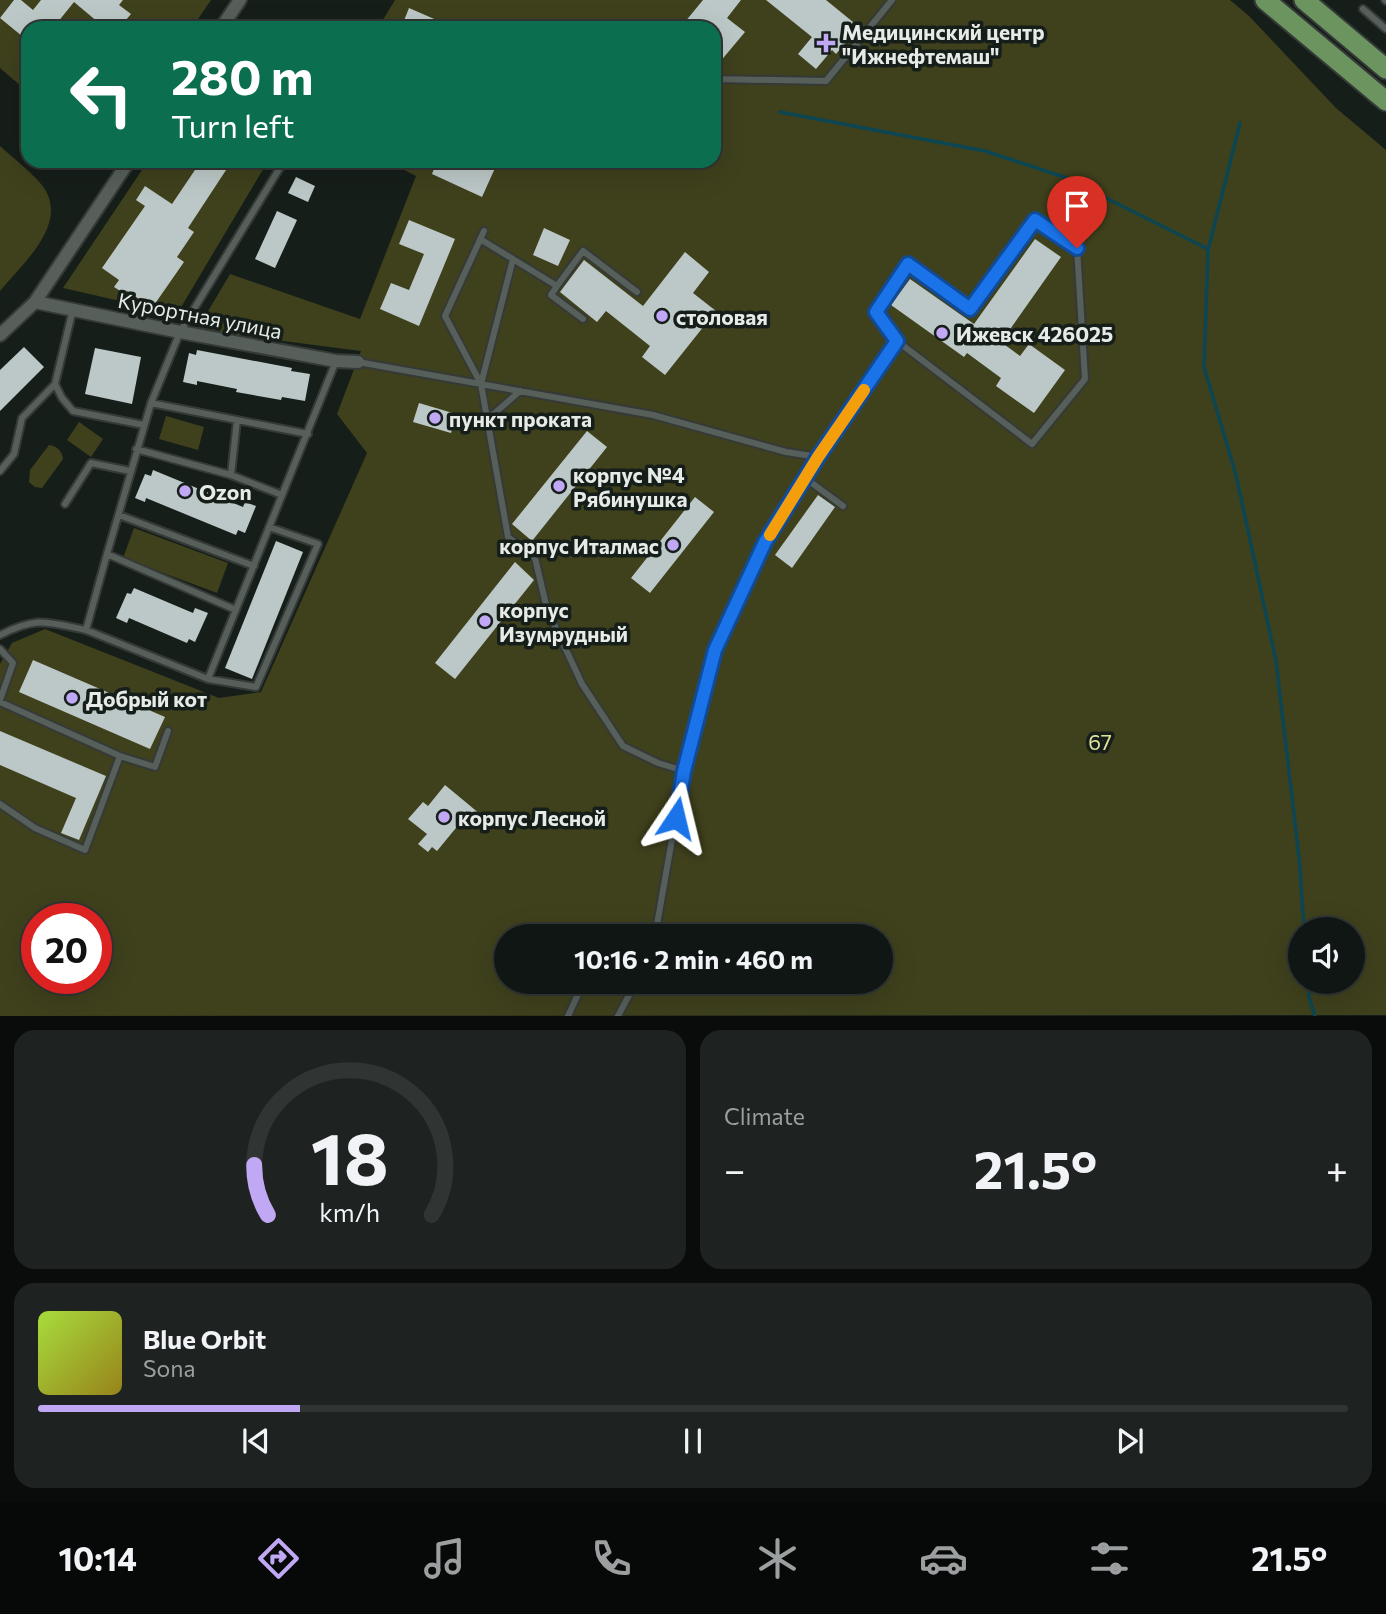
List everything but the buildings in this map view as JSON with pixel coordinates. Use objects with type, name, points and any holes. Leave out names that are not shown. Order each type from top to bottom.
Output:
[{"type":"main road","points":[[1265,0],[1386,101]]},
{"type":"main road","points":[[1304,0],[1386,69]]},
{"type":"street","points":[[225,21],[236,2]]},
{"type":"street","points":[[0,335],[35,302],[124,168]]},
{"type":"street","name":"Курортная улица","points":[[35,302],[335,361],[358,362]]},
{"type":"lane","points":[[721,79],[826,81],[892,0]]},
{"type":"lane","points":[[1363,9],[1386,29]]},
{"type":"lane","points":[[86,630],[136,449],[151,403],[180,332],[280,168]]},
{"type":"lane","points":[[1035,220],[1077,248],[1085,379],[1031,444],[897,341],[876,312],[908,264],[970,309],[1035,220]]},
{"type":"lane","points":[[484,231],[445,316],[481,384],[508,537],[535,558],[547,610],[582,684],[623,746],[658,763],[684,771]]},
{"type":"lane","points":[[480,239],[557,286]]},
{"type":"lane","points":[[583,319],[551,295],[583,251],[637,292]]},
{"type":"lane","points":[[481,384],[513,259]]},
{"type":"lane","points":[[0,471],[14,454],[22,418],[55,384],[73,309]]},
{"type":"lane","points":[[657,924],[684,771],[715,650],[765,542],[818,457],[897,341]]},
{"type":"lane","points":[[208,680],[335,361]]},
{"type":"lane","points":[[358,362],[653,415],[786,452],[818,457]]},
{"type":"lane","points":[[55,384],[73,411],[144,425]]},
{"type":"lane","points":[[488,419],[520,391]]},
{"type":"lane","points":[[151,403],[308,434]]},
{"type":"lane","points":[[231,475],[237,420]]},
{"type":"lane","points":[[136,449],[231,475],[282,495]]},
{"type":"lane","points":[[65,504],[92,463],[130,471]]},
{"type":"lane","points":[[805,478],[843,506]]},
{"type":"lane","points":[[119,515],[254,566]]},
{"type":"lane","points":[[0,635],[20,624],[44,621],[86,630],[208,680],[256,687],[318,544],[269,527]]},
{"type":"lane","points":[[107,554],[236,610]]},
{"type":"lane","points":[[0,649],[13,663],[0,701],[120,756],[155,768],[168,732]]},
{"type":"lane","points":[[0,804],[35,828],[85,850],[120,756]]},
{"type":"lane","points":[[568,1016],[578,994]]},
{"type":"lane","points":[[618,1016],[630,994]]},
{"type":"green space","points":[[0,0],[211,0],[197,21],[21,21],[21,86],[0,68]]},
{"type":"green space","name":"67","points":[[395,0],[1230,0],[1249,16],[1336,108],[1386,150],[1386,1015],[0,1016],[0,664],[12,643],[45,629],[219,698],[261,692],[367,453],[337,414],[361,351],[197,330],[230,274],[360,319],[416,176],[401,168],[721,168],[721,21],[382,21]]},
{"type":"green space","points":[[0,146],[41,184],[49,198],[51,213],[41,241],[0,291]]},
{"type":"green space","points":[[143,168],[264,168],[177,314],[63,288]]},
{"type":"green space","points":[[166,416],[204,427],[198,450],[159,439]]},
{"type":"green space","points":[[79,422],[103,439],[91,457],[67,440]]},
{"type":"green space","points":[[49,445],[58,449],[63,459],[42,488],[35,487],[29,482],[30,470]]},
{"type":"green space","points":[[134,528],[228,563],[217,593],[123,558]]},
{"type":"waterway","points":[[780,112],[985,151],[1064,177],[1208,249]]},
{"type":"waterway","points":[[1240,123],[1208,250],[1204,367],[1236,475],[1276,661],[1299,857],[1303,917]]},
{"type":"waterway","points":[[1309,994],[1315,1016]]},
{"type":"slow traffic","points":[[770,535],[818,457],[864,390]]},
{"type":"place","name":"Медицинский центр \"Ижнефтемаш\"","points":[[826,43]]},
{"type":"place","name":"столовая","points":[[662,316]]},
{"type":"place","name":"Ижевск 426025","points":[[942,333]]},
{"type":"place","name":"пункт проката","points":[[435,418]]},
{"type":"place","name":"корпус №4 Рябинушка","points":[[559,486]]},
{"type":"place","name":"Ozon","points":[[185,491]]},
{"type":"place","name":"корпус Италмас","points":[[673,545]]},
{"type":"place","name":"корпус Изумрудный","points":[[485,621]]},
{"type":"place","name":"Добрый кот","points":[[72,698]]},
{"type":"place","name":"корпус Лесной","points":[[444,817]]},
{"type":"route","points":[[676,818],[684,771],[715,650],[765,542],[818,457],[897,341],[876,312],[908,264],[970,309],[1035,220],[1077,248]]}]
